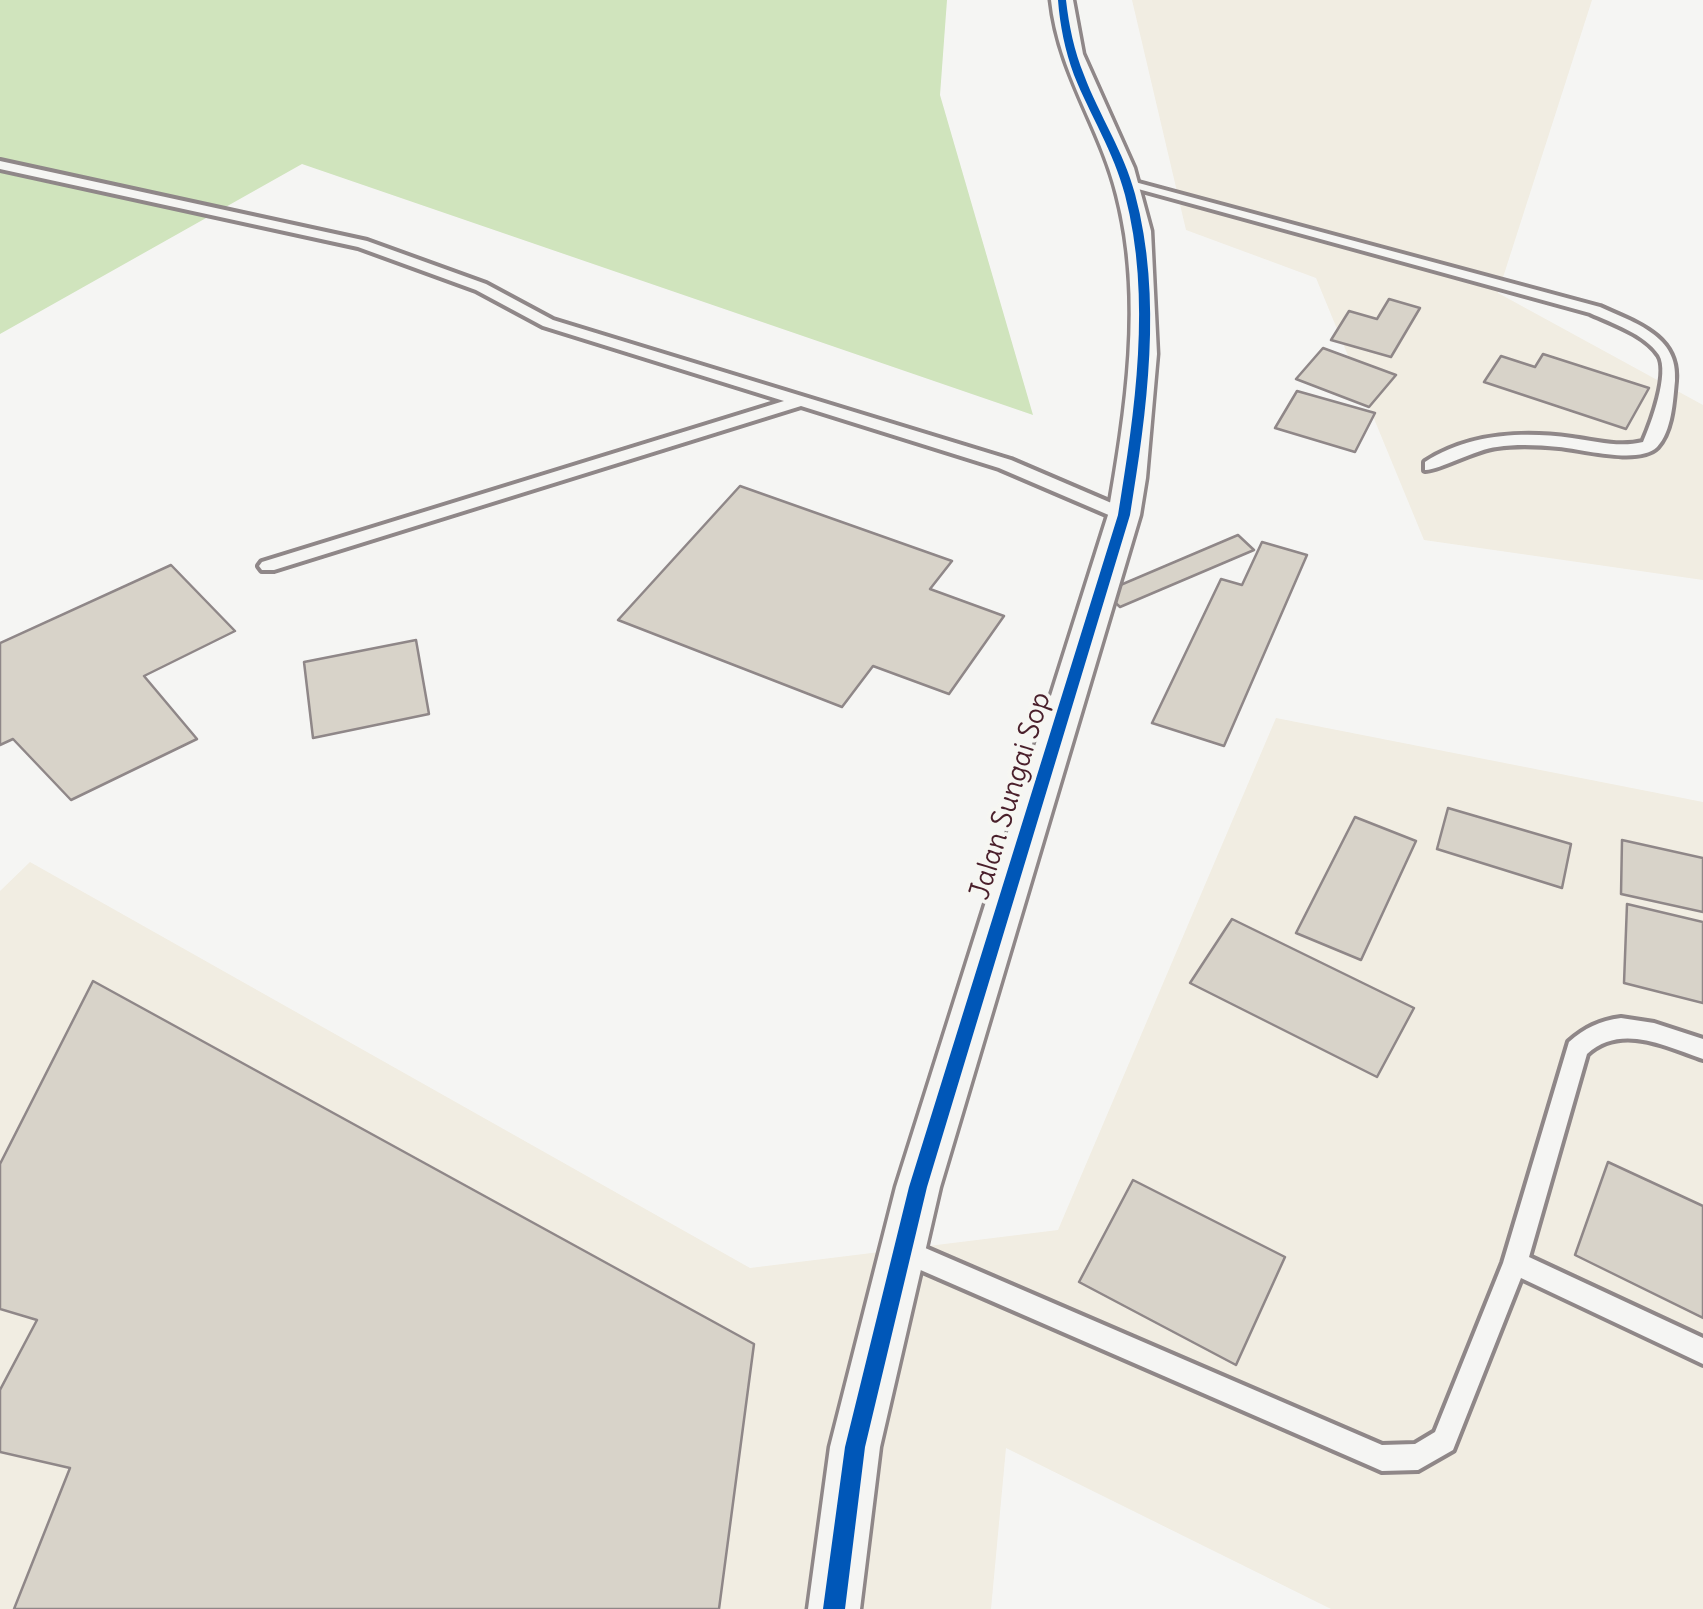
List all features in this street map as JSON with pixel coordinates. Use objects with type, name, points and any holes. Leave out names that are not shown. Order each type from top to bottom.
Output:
[{"type":"street","name":"Jalan Sungai Sop","points":[[834,1609],[856,1447],[918,1187],[1124,516],[1136,445],[1144,335],[1136,222],[1126,180],[1071,61],[1064,37],[1062,0]]},
{"type":"lane","points":[[0,164],[362,244],[465,281],[566,330],[1005,464],[1124,516]]},
{"type":"lane","points":[[1126,180],[1595,310],[1635,328],[1665,352],[1669,363],[1664,414],[1650,445],[1625,450],[1530,441],[1462,447],[1430,466]]},
{"type":"lane","points":[[268,566],[801,401]]},
{"type":"lane","points":[[902,1250],[1382,1458],[1400,1460],[1434,1450],[1444,1441],[1490,1316],[1515,1262],[1577,1049],[1597,1032],[1630,1027],[1703,1049]]},
{"type":"lane","points":[[1515,1262],[1703,1350]]},
{"type":"shaded area","points":[[1132,0],[1592,0],[1498,293],[1703,405],[1703,580],[1424,540],[1316,278],[1186,230]]},
{"type":"shaded area","points":[[1276,718],[1703,802],[1703,1609],[1331,1609],[1006,1448],[991,1609],[0,1609],[0,891],[30,862],[750,1268],[1058,1230]]},
{"type":"green space","points":[[0,0],[947,0],[940,95],[1033,415],[302,164],[0,334]]},
{"type":"building","points":[[1389,299],[1420,308],[1391,357],[1331,340],[1349,311],[1377,319]]},
{"type":"building","points":[[1323,348],[1396,375],[1369,407],[1296,379]]},
{"type":"building","points":[[1543,354],[1649,388],[1626,429],[1484,382],[1501,356],[1535,367]]},
{"type":"building","points":[[1297,391],[1375,413],[1355,452],[1275,428]]},
{"type":"building","points":[[740,486],[952,561],[930,589],[1004,616],[949,694],[873,666],[842,707],[618,620]]},
{"type":"building","points":[[1238,535],[1254,550],[1120,607],[1104,592]]},
{"type":"building","points":[[1262,542],[1307,555],[1224,746],[1152,723],[1221,579],[1242,585]]},
{"type":"building","points":[[171,565],[235,631],[144,676],[197,739],[71,800],[13,739],[0,745],[0,643]]},
{"type":"building","points":[[416,640],[429,714],[313,738],[304,662]]},
{"type":"building","points":[[1448,808],[1571,844],[1562,888],[1437,849]]},
{"type":"building","points":[[1355,817],[1416,841],[1361,960],[1296,933]]},
{"type":"building","points":[[1622,840],[1703,858],[1703,912],[1621,894]]},
{"type":"building","points":[[1627,904],[1703,922],[1703,1003],[1624,983]]},
{"type":"building","points":[[1232,919],[1414,1008],[1377,1077],[1190,983]]},
{"type":"building","points":[[93,981],[754,1344],[719,1609],[14,1609],[70,1468],[0,1452],[0,1390],[37,1320],[0,1309],[0,1164]]},
{"type":"building","points":[[1608,1162],[1703,1206],[1703,1318],[1575,1255]]},
{"type":"building","points":[[1133,1180],[1285,1257],[1236,1365],[1079,1282]]},
{"type":"cycle path","points":[[834,1609],[855,1447],[918,1187],[1124,515],[1130,478],[1143,354],[1138,231],[1122,168],[1072,54],[1062,0]]}]
